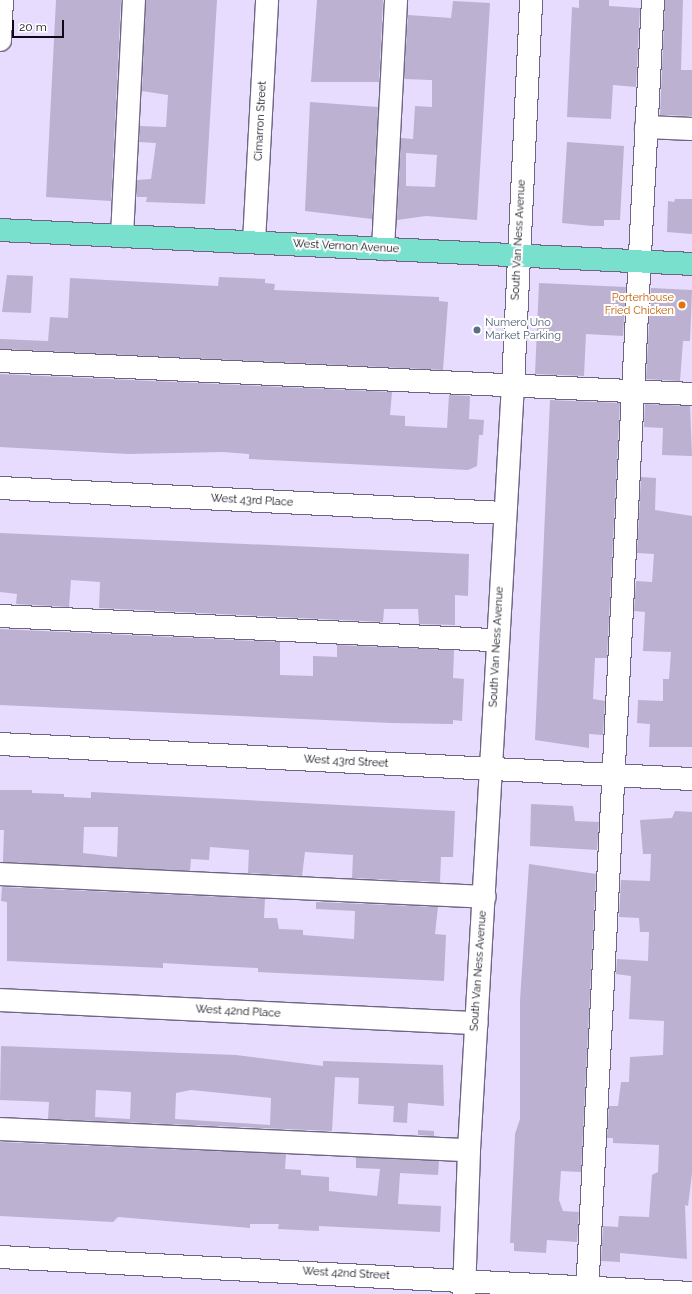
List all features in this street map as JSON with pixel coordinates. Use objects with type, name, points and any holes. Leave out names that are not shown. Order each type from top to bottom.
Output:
[{"type":"main road","name":"West Vernon Avenue","points":[[0,230],[692,264]]},
{"type":"street","points":[[0,40],[2,0]]},
{"type":"street","points":[[122,236],[134,0]]},
{"type":"street","name":"Cimarron Street","points":[[254,242],[267,0]]},
{"type":"street","points":[[383,249],[396,0]]},
{"type":"street","name":"South Van Ness Avenue","points":[[465,1287],[469,1150],[504,513],[513,385],[530,0]]},
{"type":"street","points":[[587,1290],[653,0]]},
{"type":"street","points":[[646,127],[692,129]]},
{"type":"street","points":[[0,361],[692,394]]},
{"type":"street","name":"West 43rd Place","points":[[0,488],[504,513]]},
{"type":"street","points":[[0,616],[497,640]]},
{"type":"street","name":"West 43rd Street","points":[[0,744],[692,779]]},
{"type":"street","points":[[0,874],[484,897]]},
{"type":"street","name":"West 42nd Place","points":[[0,1000],[476,1023]]},
{"type":"street","points":[[0,1129],[469,1150]]},
{"type":"street","name":"West 42nd Street","points":[[0,1257],[465,1287],[692,1293]]},
{"type":"building","points":[[56,0],[121,0],[111,201],[46,197]]},
{"type":"building","points":[[146,0],[217,0],[205,204],[146,202],[147,197],[137,197],[137,180],[151,179],[156,143],[139,142],[140,126],[166,127],[168,95],[142,91]]},
{"type":"building","points":[[317,0],[383,0],[379,82],[311,82]]},
{"type":"building","points":[[579,0],[609,0],[609,6],[640,8],[636,87],[613,85],[611,119],[567,117],[572,7],[579,8]]},
{"type":"building","points":[[665,0],[683,0],[681,70],[692,70],[692,116],[660,115]]},
{"type":"building","points":[[453,1],[490,3],[477,220],[426,216],[397,220],[401,138],[413,139],[415,106],[432,107],[432,80],[404,79],[408,15],[451,18]],"holes":[[[406,153],[437,155],[435,187],[406,186]]]},
{"type":"building","points":[[310,102],[378,107],[372,219],[305,211]]},
{"type":"building","points":[[567,142],[624,146],[620,220],[604,220],[604,226],[562,223]]},
{"type":"building","points":[[675,199],[692,199],[692,234],[667,232],[668,201],[674,202]]},
{"type":"building","points":[[7,275],[33,276],[31,313],[2,312]]},
{"type":"building","points":[[219,277],[265,279],[265,283],[275,284],[274,290],[439,297],[439,301],[448,302],[443,370],[0,349],[0,339],[48,341],[50,317],[68,318],[70,278],[218,286]]},
{"type":"building","points":[[539,283],[626,287],[623,336],[586,334],[584,376],[535,374]]},
{"type":"building","points":[[651,288],[692,290],[690,341],[683,341],[680,381],[646,379]]},
{"type":"building","points":[[0,374],[392,392],[390,415],[405,416],[405,426],[447,428],[449,395],[470,396],[469,419],[484,420],[483,435],[479,435],[477,466],[468,470],[249,459],[249,454],[223,452],[128,454],[0,447]]},
{"type":"building","points":[[550,400],[620,403],[607,658],[595,658],[593,699],[605,701],[603,735],[589,734],[589,748],[535,740]]},
{"type":"building","points":[[645,404],[690,406],[692,456],[662,455],[663,428],[644,427]]},
{"type":"building","points":[[641,477],[656,478],[655,510],[692,516],[692,747],[649,747],[650,724],[637,723],[638,700],[663,701],[663,679],[669,679],[671,652],[643,651],[645,612],[634,611],[636,581],[652,582],[654,554],[637,553]]},
{"type":"building","points":[[0,533],[469,554],[468,596],[455,595],[455,625],[419,624],[418,609],[384,609],[383,622],[99,608],[100,582],[71,580],[69,607],[16,604],[17,594],[0,592]]},
{"type":"building","points":[[0,629],[280,642],[280,675],[313,676],[313,656],[337,657],[337,645],[454,650],[453,678],[464,679],[462,721],[453,720],[453,724],[391,723],[0,705]]},
{"type":"building","points":[[0,790],[32,790],[32,793],[64,794],[64,797],[91,798],[91,792],[455,811],[453,857],[441,857],[440,882],[352,878],[353,855],[305,852],[302,876],[248,873],[249,850],[210,847],[209,860],[191,859],[190,871],[3,862],[4,830],[0,830]],"holes":[[[84,827],[118,827],[117,857],[83,853]]]},
{"type":"building","points":[[531,804],[573,806],[575,821],[599,822],[597,850],[530,846]]},
{"type":"building","points":[[675,811],[692,812],[692,1173],[688,1206],[685,1205],[687,1259],[620,1253],[620,1262],[601,1261],[603,1226],[618,1227],[619,1216],[649,1217],[652,1175],[658,1172],[659,1145],[613,1143],[613,1138],[607,1138],[609,1106],[618,1106],[621,1082],[629,1082],[630,1057],[663,1055],[664,1021],[629,1019],[631,976],[616,974],[617,959],[648,961],[649,932],[640,932],[639,918],[619,917],[621,880],[650,881],[651,854],[643,854],[640,820],[672,818]]},
{"type":"building","points":[[529,864],[596,874],[581,1172],[561,1171],[559,1200],[563,1211],[579,1212],[577,1242],[547,1240],[546,1253],[514,1251],[514,1243],[510,1243],[515,1134],[520,1119],[520,1000]]},
{"type":"building","points":[[2,887],[265,899],[264,918],[277,918],[279,929],[303,930],[303,935],[354,939],[355,911],[316,909],[316,902],[438,907],[435,934],[446,935],[444,981],[258,972],[258,968],[163,963],[163,968],[7,961],[7,902],[1,901]]},
{"type":"building","points":[[1,1046],[236,1055],[323,1066],[323,1061],[443,1065],[444,1106],[408,1103],[407,1123],[393,1122],[394,1106],[358,1104],[359,1078],[335,1077],[332,1131],[48,1119],[49,1102],[0,1100]],"holes":[[[96,1090],[131,1092],[130,1119],[95,1117]],[[191,1090],[271,1098],[270,1125],[175,1119],[176,1093]]]},
{"type":"building","points":[[418,1130],[434,1131],[434,1136],[418,1135]]},
{"type":"building","points":[[0,1142],[286,1154],[285,1169],[301,1170],[301,1175],[329,1177],[329,1191],[377,1196],[380,1169],[356,1168],[356,1157],[439,1161],[438,1175],[400,1173],[398,1204],[441,1206],[440,1232],[319,1226],[319,1231],[278,1229],[279,1224],[250,1224],[250,1228],[118,1217],[113,1222],[0,1216]]},
{"type":"place","name":"Porterhouse Fried Chicken","points":[[682,305]]},
{"type":"place","name":"Numero Uno Market Parking","points":[[477,330]]}]
